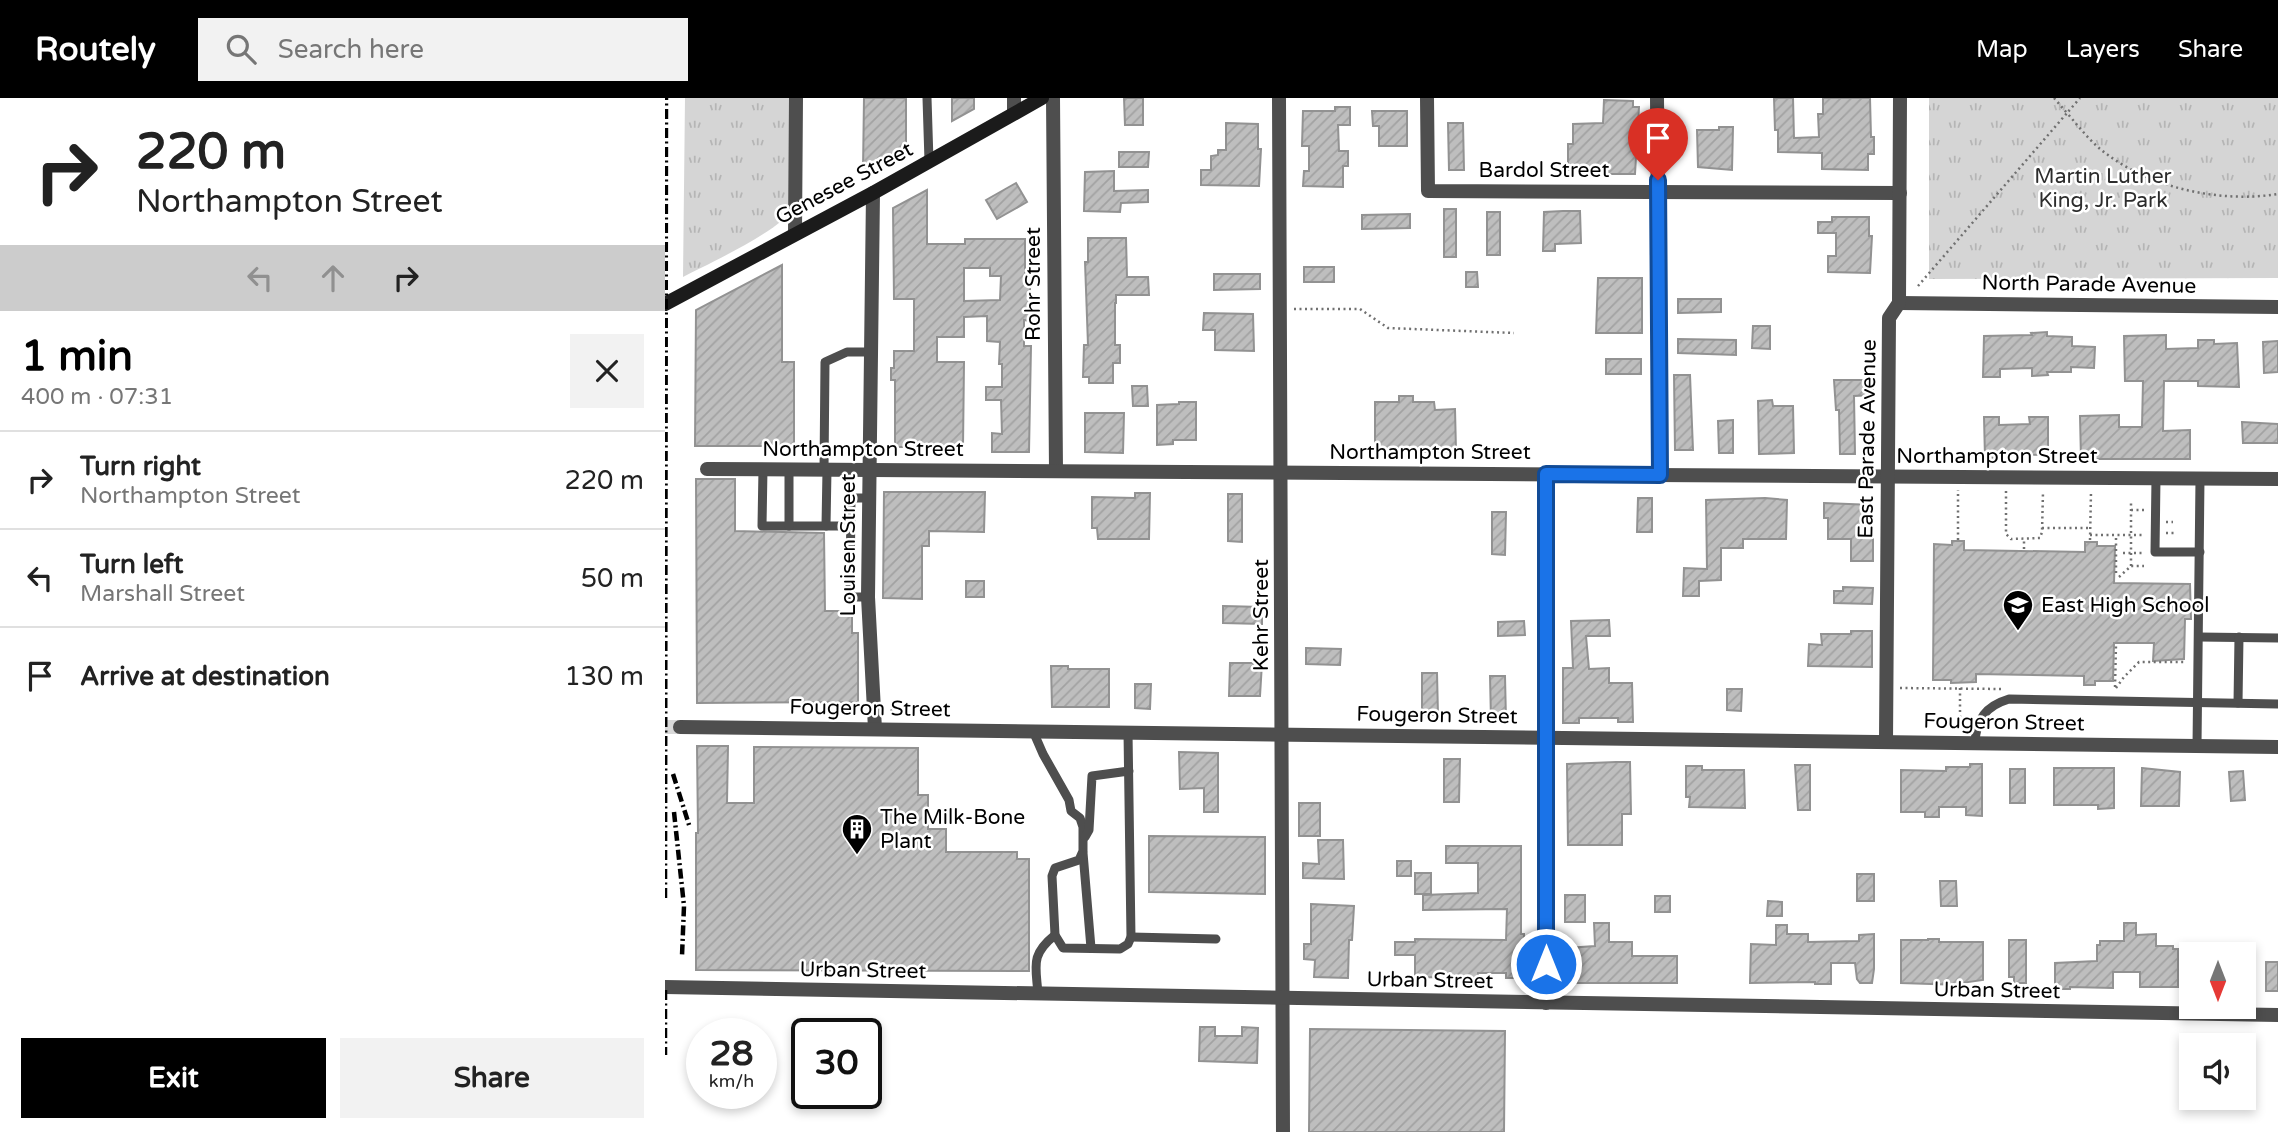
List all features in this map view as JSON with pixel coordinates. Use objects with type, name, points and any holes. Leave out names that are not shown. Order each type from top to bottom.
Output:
[{"type":"main road","name":"Genesee Street","points":[[665,304],[873,193],[1042,98]]},
{"type":"street","points":[[795,233],[796,98]]},
{"type":"street","points":[[1014,98],[1014,113]]},
{"type":"street","name":"Rohr Street","points":[[1053,98],[1056,470]]},
{"type":"street","name":"Kehr Street","points":[[1279,98],[1283,1132]]},
{"type":"street","name":"Bardol Street","points":[[1427,98],[1428,191],[1900,192]]},
{"type":"street","points":[[1657,98],[1660,475]]},
{"type":"street","name":"East Parade Avenue","points":[[1886,741],[1889,318],[1899,303],[1901,98]]},
{"type":"street","name":"Louisen Street","points":[[873,193],[868,597],[875,729]]},
{"type":"street","name":"North Parade Avenue","points":[[1899,303],[2278,307]]},
{"type":"street","name":"Northampton Street","points":[[707,469],[2278,479]]},
{"type":"street","points":[[1546,474],[1546,1003]]},
{"type":"street","name":"Fougeron Street","points":[[680,727],[2278,747]]},
{"type":"street","name":"Urban Street","points":[[665,988],[2278,1016]]},
{"type":"lane","points":[[927,98],[929,161]]},
{"type":"lane","points":[[826,526],[825,362],[847,352],[871,352]]},
{"type":"lane","points":[[762,469],[762,526],[851,526]]},
{"type":"lane","points":[[789,470],[789,526]]},
{"type":"lane","points":[[2156,478],[2155,552],[2200,552]]},
{"type":"lane","points":[[2197,746],[2200,479]]},
{"type":"lane","points":[[868,597],[850,597],[851,498],[869,498]]},
{"type":"lane","points":[[2199,637],[2278,638]]},
{"type":"lane","points":[[2238,703],[2239,637]]},
{"type":"lane","points":[[1975,743],[1975,729],[1981,717],[1988,708],[2009,699],[2278,704]]},
{"type":"lane","points":[[1033,731],[1069,800],[1071,811],[1080,818],[1091,948]]},
{"type":"lane","points":[[1083,851],[1079,860],[1055,869],[1052,876],[1055,935],[1063,948],[1121,949],[1128,944],[1131,937],[1128,732]]},
{"type":"lane","points":[[1083,840],[1089,830],[1092,776],[1129,771]]},
{"type":"lane","points":[[1038,995],[1038,951],[1055,935]]},
{"type":"lane","points":[[1131,937],[1216,939]]},
{"type":"path","points":[[2054,98],[2089,139],[2106,154],[2153,179],[2223,196],[2278,194]]},
{"type":"path","points":[[1918,286],[2080,98]]},
{"type":"path","points":[[814,197],[818,194]]},
{"type":"path","points":[[1280,309],[1360,309],[1388,328],[1514,333]]},
{"type":"path","points":[[1958,487],[1958,540]]},
{"type":"path","points":[[2006,487],[2006,534],[2011,539],[2040,538],[2043,488]]},
{"type":"path","points":[[2090,540],[2091,488]]},
{"type":"path","points":[[2131,501],[2131,566]]},
{"type":"path","points":[[2131,510],[2146,510]]},
{"type":"path","points":[[2042,528],[2090,528]]},
{"type":"path","points":[[2090,535],[2145,535]]},
{"type":"path","points":[[2116,535],[2116,573]]},
{"type":"path","points":[[2024,539],[2024,549]]},
{"type":"path","points":[[2123,553],[2145,553]]},
{"type":"path","points":[[2119,577],[2131,566],[2144,566]]},
{"type":"path","points":[[2116,644],[2115,691],[2139,662],[2184,662]]},
{"type":"path","points":[[1927,688],[1927,694]]},
{"type":"path","points":[[1960,688],[1960,729]]},
{"type":"green space","points":[[685,98],[789,98],[789,211],[773,228],[683,277]]},
{"type":"green space","name":"Martin Luther King, Jr. Park","points":[[1929,98],[2278,98],[2278,278],[1929,279]]},
{"type":"building","points":[[864,98],[906,98],[906,146],[863,171]]},
{"type":"building","points":[[952,98],[974,98],[974,109],[952,121]]},
{"type":"building","points":[[1124,98],[1143,98],[1143,125],[1125,125]]},
{"type":"building","points":[[1774,98],[1793,98],[1794,138],[1819,137],[1818,114],[1823,114],[1823,98],[1870,98],[1874,154],[1868,154],[1868,170],[1822,169],[1822,153],[1778,152]]},
{"type":"building","points":[[1604,100],[1633,101],[1633,107],[1639,107],[1635,174],[1588,174],[1588,169],[1568,170],[1568,144],[1573,144],[1573,124],[1603,123]]},
{"type":"building","points":[[1335,107],[1350,107],[1350,125],[1338,125],[1339,151],[1348,151],[1348,166],[1343,166],[1343,187],[1303,186],[1304,171],[1309,171],[1309,146],[1302,146],[1303,111],[1335,111]]},
{"type":"building","points":[[1372,111],[1407,111],[1407,146],[1379,146],[1379,126],[1373,126]]},
{"type":"building","points":[[1226,123],[1258,124],[1258,149],[1261,149],[1259,186],[1201,185],[1201,170],[1211,170],[1211,156],[1218,155],[1218,150],[1226,150]]},
{"type":"building","points":[[1448,123],[1463,123],[1464,170],[1449,170]]},
{"type":"building","points":[[1719,127],[1733,127],[1732,170],[1698,167],[1697,130],[1719,130]]},
{"type":"building","points":[[1119,152],[1149,152],[1148,167],[1119,167]]},
{"type":"building","points":[[1114,171],[1114,191],[1148,190],[1148,202],[1121,203],[1120,212],[1084,211],[1085,172]]},
{"type":"building","points":[[1016,183],[1027,202],[997,219],[986,200]]},
{"type":"building","points":[[927,190],[927,244],[965,244],[965,239],[1025,239],[1025,281],[1030,281],[1030,321],[1024,320],[1024,346],[1031,346],[1029,452],[992,452],[992,433],[1002,434],[1001,400],[986,400],[986,387],[1002,387],[1002,364],[999,364],[1000,342],[987,341],[987,316],[964,317],[964,337],[937,337],[937,362],[964,362],[963,447],[895,447],[895,380],[891,380],[891,368],[894,368],[894,351],[914,351],[914,299],[894,299],[893,208]],"holes":[[[964,268],[990,268],[990,276],[1001,276],[1000,300],[964,301]]]},
{"type":"building","points":[[1444,209],[1456,209],[1456,257],[1444,257]]},
{"type":"building","points":[[1580,211],[1581,243],[1555,244],[1555,251],[1543,251],[1544,212]]},
{"type":"building","points":[[1487,212],[1500,212],[1500,255],[1487,255]]},
{"type":"building","points":[[1410,214],[1410,228],[1362,229],[1362,215]]},
{"type":"building","points":[[1832,217],[1869,217],[1869,236],[1872,236],[1870,273],[1828,272],[1828,256],[1836,256],[1836,233],[1818,233],[1818,222],[1832,222]]},
{"type":"building","points":[[1088,238],[1126,238],[1127,277],[1148,277],[1149,295],[1116,295],[1115,345],[1120,345],[1120,363],[1113,363],[1113,383],[1089,383],[1089,377],[1083,377],[1084,345],[1088,345],[1085,262],[1088,262]]},
{"type":"building","points":[[782,265],[782,362],[794,362],[794,446],[695,446],[696,310]]},
{"type":"building","points":[[1304,267],[1334,267],[1334,282],[1304,282]]},
{"type":"building","points":[[1466,272],[1477,272],[1478,287],[1466,287]]},
{"type":"building","points":[[1214,274],[1260,274],[1260,289],[1214,290]]},
{"type":"building","points":[[1598,278],[1642,278],[1642,333],[1596,333]]},
{"type":"building","points":[[1678,299],[1721,299],[1721,312],[1678,313]]},
{"type":"building","points":[[1204,313],[1253,314],[1254,351],[1215,350],[1215,330],[1203,330]]},
{"type":"building","points":[[1753,326],[1770,326],[1770,349],[1752,348]]},
{"type":"building","points":[[2047,332],[2047,336],[2072,337],[2072,346],[2095,347],[2094,368],[2071,367],[2071,372],[2047,372],[2048,375],[2032,376],[2032,368],[2000,369],[2000,377],[1983,377],[1984,336]]},
{"type":"building","points":[[2166,335],[2166,349],[2198,348],[2198,340],[2214,340],[2214,344],[2237,343],[2239,387],[2198,386],[2198,381],[2164,381],[2163,431],[2190,430],[2190,459],[2081,459],[2080,416],[2119,415],[2119,427],[2142,427],[2143,381],[2125,381],[2124,336]]},
{"type":"building","points":[[1678,339],[1736,340],[1736,355],[1678,353]]},
{"type":"building","points":[[2278,341],[2278,372],[2264,373],[2263,342]]},
{"type":"building","points":[[1606,359],[1641,359],[1641,374],[1606,374]]},
{"type":"building","points":[[1674,375],[1690,375],[1693,450],[1675,450]]},
{"type":"building","points":[[1834,380],[1873,380],[1873,395],[1854,396],[1855,454],[1840,454],[1839,410],[1836,410]]},
{"type":"building","points":[[1132,386],[1147,386],[1148,406],[1133,406]]},
{"type":"building","points":[[1399,396],[1413,396],[1413,402],[1434,402],[1435,410],[1455,409],[1456,451],[1418,452],[1418,448],[1375,448],[1375,402],[1399,402]]},
{"type":"building","points":[[1772,400],[1773,406],[1793,406],[1794,453],[1759,454],[1758,401]]},
{"type":"building","points":[[1196,402],[1196,440],[1173,440],[1173,444],[1157,445],[1157,405]]},
{"type":"building","points":[[1085,413],[1124,413],[1123,453],[1085,452]]},
{"type":"building","points":[[1984,417],[1999,417],[1999,425],[2030,424],[2029,417],[2048,417],[2048,455],[2000,454],[2000,458],[1985,458]]},
{"type":"building","points":[[1733,420],[1733,453],[1719,453],[1718,421]]},
{"type":"building","points":[[2242,422],[2278,424],[2278,443],[2243,443]]},
{"type":"building","points":[[696,479],[735,479],[735,531],[824,533],[825,611],[852,611],[852,633],[858,633],[858,702],[697,703]]},
{"type":"building","points":[[884,492],[985,492],[984,532],[929,531],[929,546],[922,546],[922,599],[883,598]]},
{"type":"building","points":[[1135,493],[1150,493],[1149,539],[1098,539],[1097,528],[1092,528],[1092,497],[1135,498]]},
{"type":"building","points":[[1228,494],[1242,494],[1242,542],[1228,541]]},
{"type":"building","points":[[1638,498],[1652,498],[1652,532],[1637,532]]},
{"type":"building","points":[[1706,500],[1787,500],[1786,539],[1743,539],[1743,548],[1721,548],[1721,580],[1699,581],[1699,596],[1683,596],[1684,568],[1707,569]]},
{"type":"building","points":[[1824,503],[1873,505],[1873,561],[1851,561],[1851,539],[1828,539],[1828,518],[1824,518]]},
{"type":"building","points":[[1492,512],[1506,512],[1505,555],[1492,554]]},
{"type":"building","points":[[1952,541],[1964,541],[1964,550],[2085,552],[2085,542],[2097,542],[2097,546],[2115,546],[2114,583],[2190,584],[2191,619],[2185,619],[2184,659],[2153,661],[2154,643],[2114,643],[2113,681],[2095,681],[2095,685],[2084,685],[2084,676],[1976,674],[1976,682],[1951,683],[1951,680],[1933,680],[1934,544],[1952,545]]},
{"type":"building","points":[[966,581],[984,581],[984,597],[966,597]]},
{"type":"building","points":[[1843,587],[1873,588],[1872,604],[1834,603],[1834,591],[1843,591]]},
{"type":"building","points":[[1223,606],[1262,607],[1262,624],[1223,623]]},
{"type":"building","points":[[1609,620],[1610,636],[1586,636],[1589,669],[1609,668],[1609,683],[1632,683],[1633,722],[1618,722],[1618,718],[1579,718],[1579,723],[1563,723],[1563,668],[1573,668],[1571,621]]},
{"type":"building","points":[[1524,621],[1525,635],[1498,636],[1498,622]]},
{"type":"building","points":[[1851,631],[1872,631],[1872,667],[1808,666],[1809,644],[1822,645],[1821,634],[1851,634]]},
{"type":"building","points":[[1306,648],[1341,649],[1340,665],[1306,664]]},
{"type":"building","points":[[1230,663],[1262,663],[1260,696],[1229,696]]},
{"type":"building","points":[[1051,666],[1068,666],[1068,669],[1109,669],[1109,707],[1052,707]]},
{"type":"building","points":[[1422,673],[1437,673],[1438,715],[1422,715]]},
{"type":"building","points":[[1490,676],[1505,676],[1506,720],[1491,720]]},
{"type":"building","points":[[1135,684],[1151,684],[1150,709],[1135,708]]},
{"type":"building","points":[[1727,689],[1742,689],[1741,711],[1727,710]]},
{"type":"building","name":"The Milk-Bone Plant","points":[[697,746],[728,746],[727,803],[754,803],[754,747],[918,748],[918,795],[928,795],[928,829],[946,829],[946,852],[1017,852],[1017,859],[1029,859],[1029,971],[696,970]]},
{"type":"building","points":[[1179,752],[1218,753],[1218,812],[1204,812],[1204,788],[1180,789]]},
{"type":"building","points":[[1444,759],[1460,759],[1459,802],[1444,802]]},
{"type":"building","points":[[1630,762],[1631,814],[1622,814],[1622,845],[1568,845],[1567,764]]},
{"type":"building","points":[[1970,764],[1982,764],[1982,816],[1966,815],[1966,807],[1939,807],[1939,817],[1925,817],[1925,812],[1901,812],[1901,770],[1946,771],[1946,767],[1970,767]]},
{"type":"building","points":[[1795,765],[1810,765],[1810,810],[1798,810]]},
{"type":"building","points":[[1686,766],[1702,766],[1702,770],[1744,770],[1745,808],[1689,807],[1690,797],[1686,797]]},
{"type":"building","points":[[2054,768],[2114,768],[2114,808],[2098,809],[2098,805],[2054,805]]},
{"type":"building","points":[[2142,768],[2180,772],[2179,806],[2141,806]]},
{"type":"building","points":[[2010,769],[2025,769],[2025,803],[2010,803]]},
{"type":"building","points":[[2243,771],[2245,800],[2231,801],[2229,772]]},
{"type":"building","points":[[1299,803],[1320,803],[1320,836],[1299,836]]},
{"type":"building","points":[[1149,836],[1265,837],[1265,894],[1149,892]]},
{"type":"building","points":[[1318,840],[1343,840],[1344,879],[1303,878],[1303,863],[1319,864]]},
{"type":"building","points":[[1446,846],[1521,846],[1521,934],[1524,934],[1525,978],[1506,978],[1506,973],[1478,973],[1478,978],[1415,977],[1415,955],[1395,955],[1395,942],[1415,942],[1415,939],[1506,940],[1507,909],[1423,910],[1423,895],[1478,893],[1478,863],[1446,863]]},
{"type":"building","points":[[1397,861],[1411,861],[1411,876],[1397,876]]},
{"type":"building","points":[[1415,873],[1431,873],[1431,894],[1415,894]]},
{"type":"building","points":[[1857,874],[1874,874],[1874,901],[1857,901]]},
{"type":"building","points":[[1940,881],[1956,881],[1957,906],[1941,906]]},
{"type":"building","points":[[1565,895],[1585,895],[1585,922],[1565,922]]},
{"type":"building","points":[[1655,896],[1670,896],[1670,912],[1655,912]]},
{"type":"building","points":[[1768,901],[1782,902],[1782,916],[1767,916]]},
{"type":"building","points":[[1311,904],[1354,906],[1352,940],[1349,940],[1348,978],[1314,977],[1315,960],[1304,959],[1304,944],[1311,944]]},
{"type":"building","points":[[1594,923],[1609,923],[1609,942],[1632,942],[1632,956],[1677,956],[1677,983],[1568,983],[1567,948],[1595,946]]},
{"type":"building","points":[[2124,923],[2136,923],[2136,935],[2156,934],[2156,946],[2173,946],[2173,949],[2178,949],[2178,987],[2140,987],[2140,972],[2113,972],[2113,988],[2055,989],[2055,963],[2097,961],[2097,945],[2100,945],[2100,941],[2124,941]]},
{"type":"building","points":[[1776,925],[1787,925],[1787,934],[1808,934],[1808,942],[1859,941],[1859,935],[1874,934],[1872,983],[1860,983],[1855,963],[1831,963],[1831,984],[1750,983],[1751,944],[1776,945]]},
{"type":"building","points":[[1939,939],[1939,942],[1983,942],[1983,980],[1961,985],[1901,983],[1901,940]]},
{"type":"building","points":[[2009,940],[2026,940],[2026,983],[2014,983],[2014,977],[2009,977]]},
{"type":"building","points":[[2266,962],[2278,962],[2278,991],[2266,991]]},
{"type":"building","points":[[1200,1027],[1215,1027],[1215,1036],[1242,1036],[1242,1027],[1258,1028],[1257,1063],[1199,1061]]},
{"type":"building","points":[[1310,1029],[1505,1031],[1504,1132],[1309,1132]]},
{"type":"tunnel","points":[[665,727],[680,727]]},
{"type":"railway","points":[[665,898],[666,98]]},
{"type":"railway","points":[[673,774],[690,828]]},
{"type":"railway","points":[[674,812],[684,906],[682,956]]},
{"type":"railway","points":[[665,990],[665,1055]]},
{"type":"place","name":"East High School","points":[[2018,632]]},
{"type":"place","name":"The Milk-Bone Plant","points":[[857,856]]},
{"type":"route","points":[[1546,964],[1546,474],[1660,475],[1658,180]]}]
